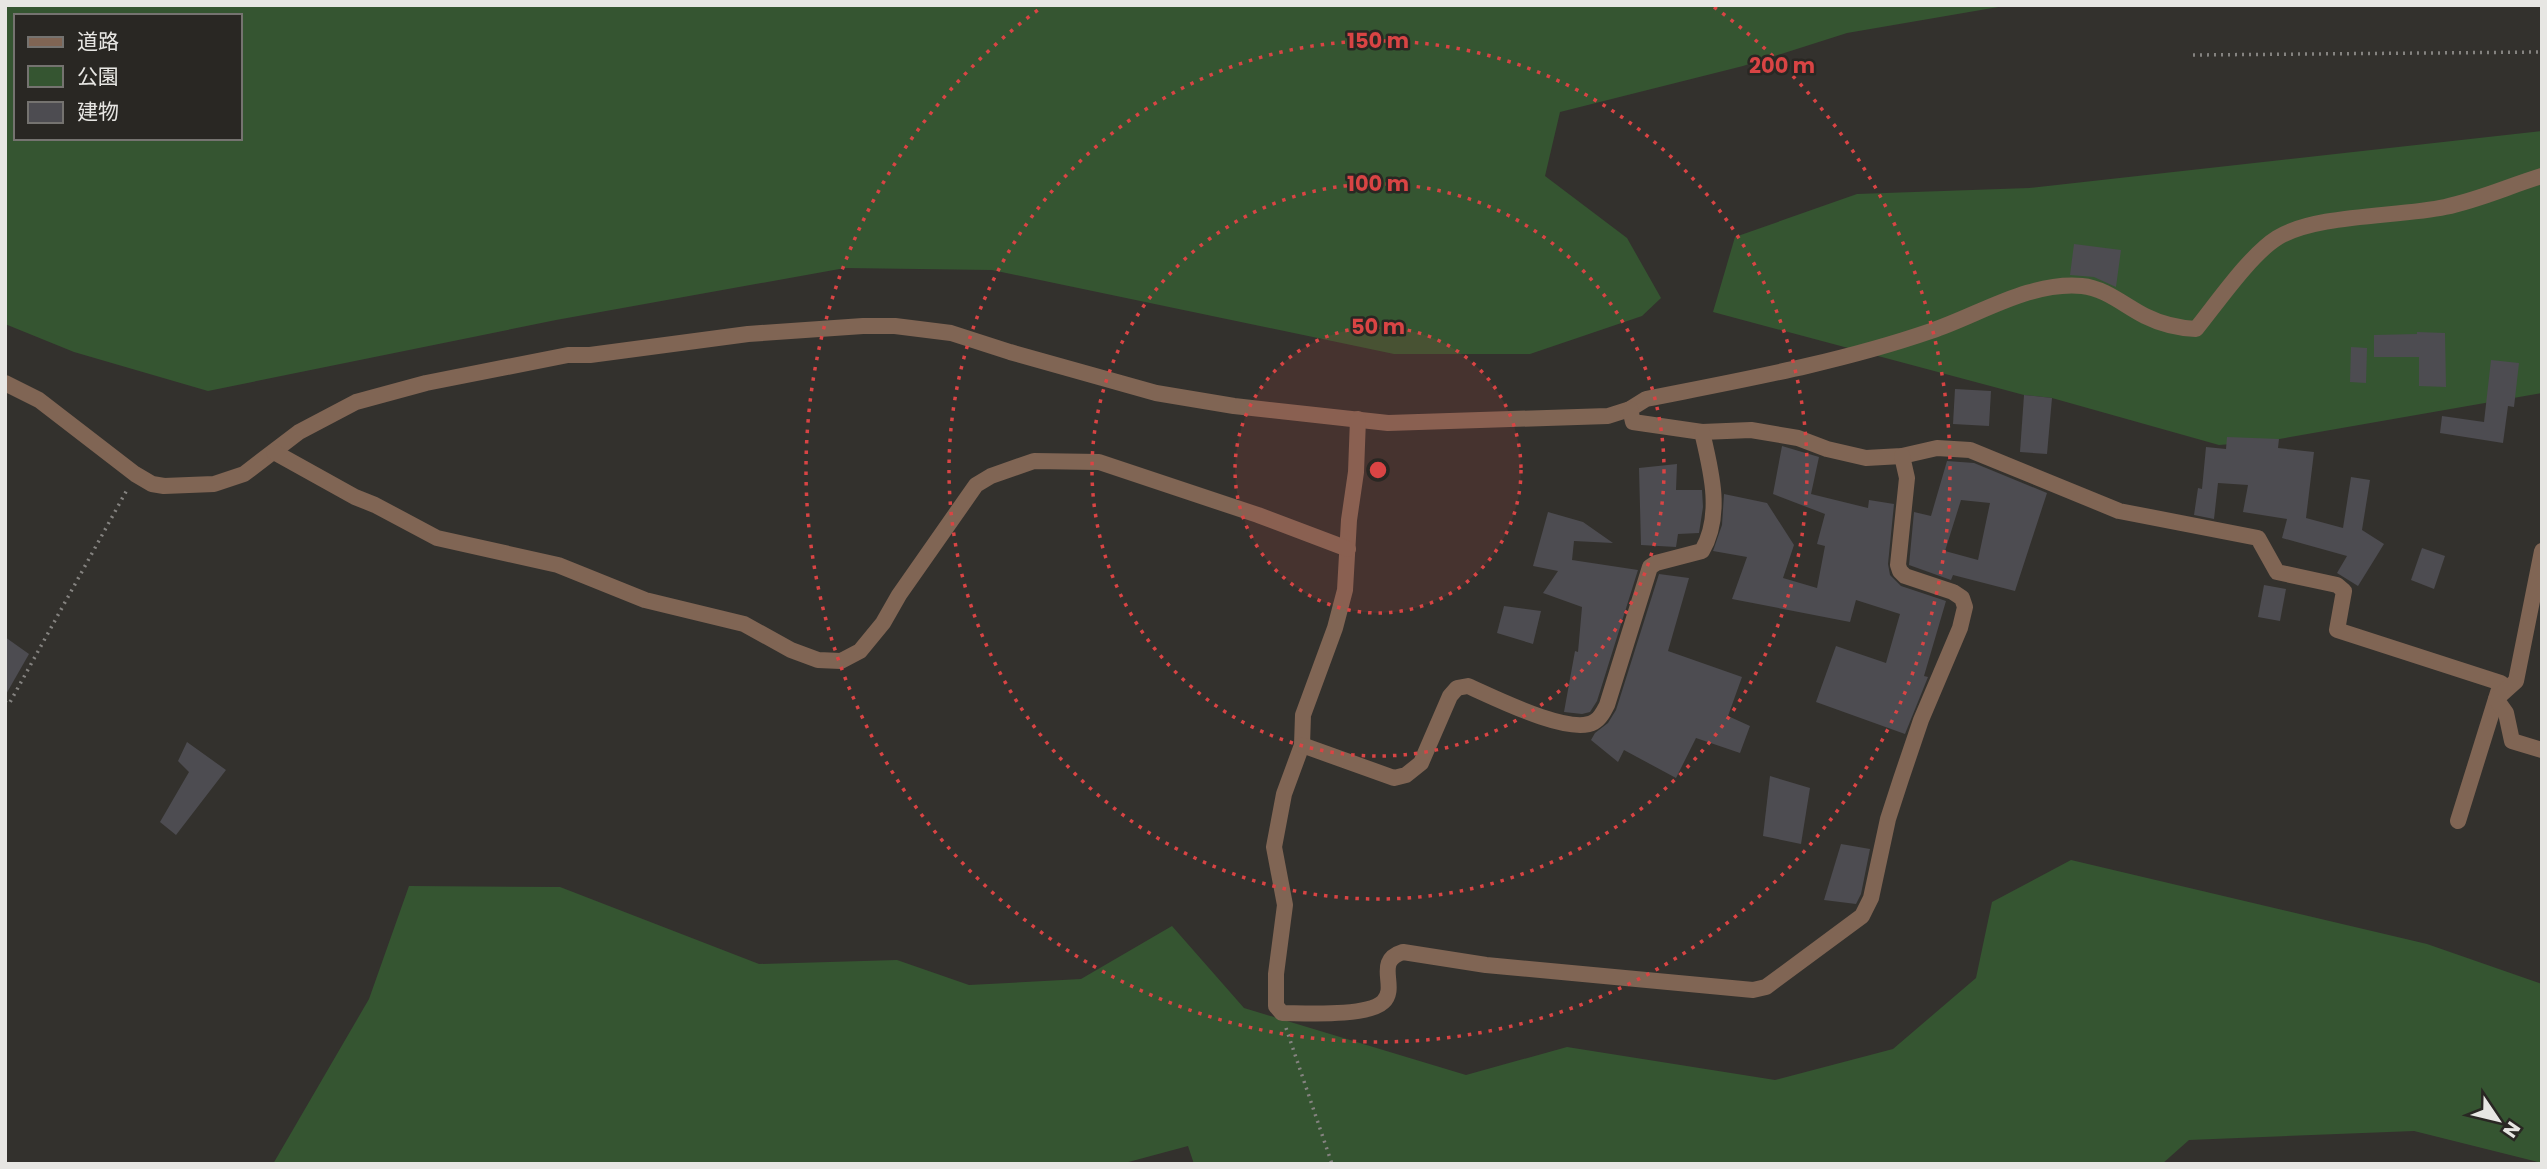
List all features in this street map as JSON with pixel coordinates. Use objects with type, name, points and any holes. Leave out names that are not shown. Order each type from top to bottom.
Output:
[{"type":"street","points":[[5,383],[38,400],[135,474],[152,484],[164,486],[214,484],[244,474],[299,432],[356,402],[426,383],[568,355],[590,355],[748,334],[863,326],[895,326],[951,333],[1156,393],[1234,406],[1388,423],[1608,416],[1630,410],[1646,399],[1778,374],[1930,331],[2046,288],[2084,286],[2110,296],[2146,317],[2175,328],[2196,329],[2244,270],[2277,238],[2306,226],[2445,207],[2498,193],[2542,176]]},
{"type":"street","points":[[1630,410],[1633,422],[1702,432],[1751,430],[1798,438],[1866,458],[1902,456],[1937,447],[1970,450],[2119,511],[2258,538],[2277,572],[2337,585],[2344,591],[2337,629],[2501,682],[2458,821]]},
{"type":"street","points":[[1358,419],[1345,590],[1335,628],[1303,715],[1302,745],[1284,794],[1274,847],[1286,905],[1276,974],[1276,1006],[1282,1013],[1345,1013],[1382,1004],[1388,996],[1388,963],[1394,955],[1403,952],[1486,965],[1753,989],[1766,987],[1862,916],[1871,898],[1888,819],[1900,779],[1921,720],[1960,628],[1965,607],[1962,598],[1953,592],[1905,576],[1900,571],[1898,565],[1907,478],[1902,456]]},
{"type":"street","points":[[1302,745],[1394,778],[1406,775],[1421,763],[1450,695],[1457,688],[1468,686],[1546,719],[1582,726],[1595,722],[1607,705],[1650,567],[1702,551],[1710,538],[1714,483],[1702,432]]},
{"type":"street","points":[[274,452],[437,538],[558,565],[645,600],[744,624],[791,650],[818,660],[841,662],[860,650],[883,623],[899,595],[976,485],[991,476],[1034,461],[1099,462],[1258,515],[1348,549]]},
{"type":"street","points":[[2496,699],[2516,681],[2542,551]]},
{"type":"street","points":[[2496,699],[2506,713],[2512,741],[2542,750]]},
{"type":"path","points":[[2193,55],[2542,52]]},
{"type":"path","points":[[5,702],[9,704],[135,474]]},
{"type":"path","points":[[1282,1013],[1332,1164]]},
{"type":"green space","points":[[5,5],[2010,5],[1847,33],[1743,66],[1560,112],[1545,176],[1627,238],[1661,298],[1642,316],[1530,354],[1394,354],[992,270],[845,268],[556,320],[208,391],[74,352],[5,324]]},
{"type":"green space","points":[[2542,131],[2542,393],[2268,441],[2219,445],[2052,398],[2024,395],[1713,312],[1735,237],[1857,194],[2029,188]]},
{"type":"green space","points":[[2071,860],[2427,944],[2542,984],[2542,1163],[2414,1131],[2189,1140],[2162,1164],[1194,1164],[1188,1146],[1121,1164],[273,1164],[369,999],[409,886],[560,887],[759,964],[897,960],[969,985],[1081,979],[1172,926],[1244,1008],[1466,1075],[1567,1047],[1775,1080],[1893,1049],[1976,978],[1992,902]]},
{"type":"building","points":[[2074,244],[2121,250],[2116,287],[2094,277],[2070,275]]},
{"type":"building","points":[[2445,333],[2446,387],[2419,386],[2419,357],[2374,357],[2374,335]]},
{"type":"building","points":[[2351,347],[2367,348],[2366,383],[2350,382]]},
{"type":"building","points":[[2491,360],[2519,363],[2514,407],[2508,406],[2503,443],[2440,433],[2442,416],[2484,422]]},
{"type":"building","points":[[1955,389],[1991,391],[1989,426],[1953,424]]},
{"type":"building","points":[[2024,395],[2052,398],[2047,454],[2020,452]]},
{"type":"building","points":[[2227,437],[2279,439],[2278,448],[2314,452],[2306,518],[2343,528],[2351,477],[2370,480],[2362,530],[2384,544],[2358,586],[2337,573],[2347,556],[2282,538],[2287,519],[2243,512],[2248,485],[2218,483],[2214,519],[2194,515],[2198,488],[2202,489],[2206,447],[2226,449]]},
{"type":"building","points":[[1782,446],[1819,457],[1811,494],[1868,508],[1869,500],[1894,504],[1888,564],[1890,575],[1901,586],[1946,601],[1924,676],[1928,677],[1905,734],[1816,702],[1836,646],[1886,663],[1900,614],[1856,600],[1850,622],[1732,599],[1747,557],[1713,551],[1722,525],[1724,494],[1767,503],[1794,545],[1783,578],[1817,588],[1825,546],[1817,544],[1825,514],[1773,494]]},
{"type":"building","points":[[1947,461],[1974,463],[2047,493],[2015,591],[1953,575],[1951,580],[1909,565],[1914,512],[1931,516]],"holes":[[[1961,500],[1990,503],[1978,560],[1945,551]]]},
{"type":"building","points":[[1677,464],[1676,490],[1702,490],[1703,507],[1699,533],[1678,534],[1676,547],[1641,545],[1639,468]]},
{"type":"building","points":[[1548,512],[1583,522],[1613,543],[1574,541],[1572,560],[1638,570],[1597,701],[1590,712],[1582,714],[1564,712],[1575,651],[1578,652],[1582,607],[1543,593],[1558,571],[1533,566]]},
{"type":"building","points":[[2422,548],[2445,556],[2434,589],[2411,580]]},
{"type":"building","points":[[1659,574],[1689,578],[1668,651],[1742,677],[1728,716],[1750,726],[1740,753],[1696,738],[1676,778],[1624,750],[1618,762],[1591,740],[1595,733],[1608,723],[1616,710]]},
{"type":"building","points":[[2264,585],[2286,589],[2280,621],[2258,617]]},
{"type":"building","points":[[1504,606],[1541,611],[1533,644],[1497,633]]},
{"type":"building","points":[[5,637],[29,654],[5,696]]},
{"type":"building","points":[[187,742],[226,770],[176,835],[160,822],[189,772],[178,761]]},
{"type":"building","points":[[1770,776],[1810,788],[1801,844],[1763,836]]},
{"type":"building","points":[[1841,844],[1870,849],[1861,894],[1856,904],[1824,900]]}]
